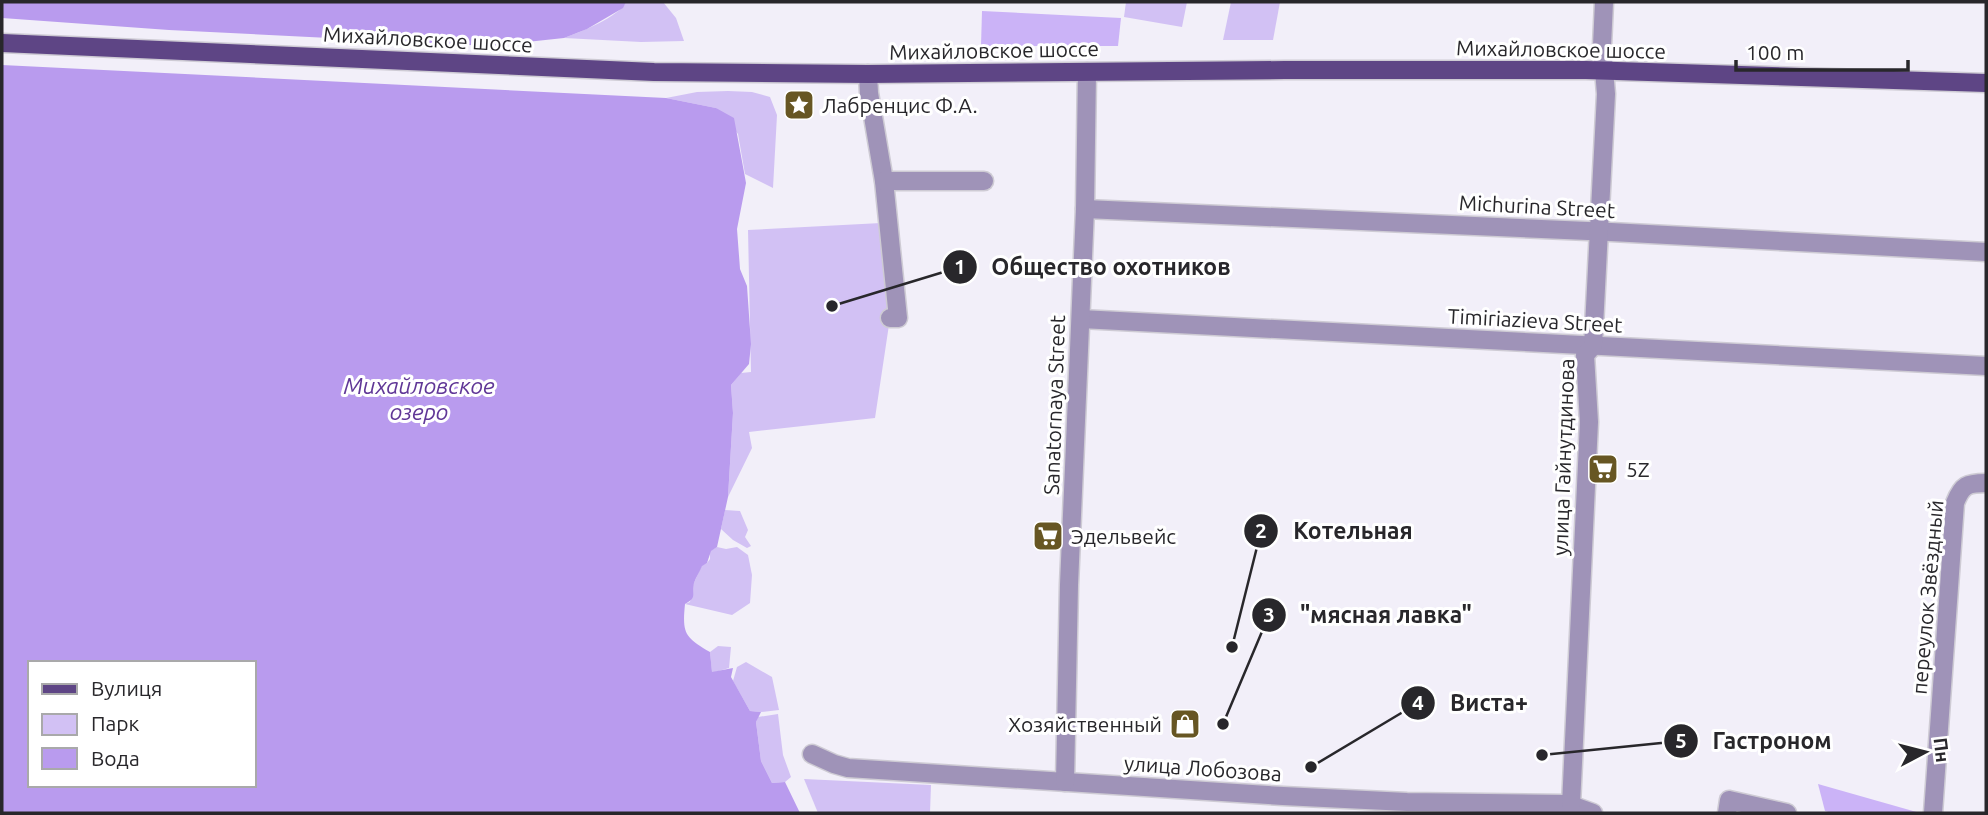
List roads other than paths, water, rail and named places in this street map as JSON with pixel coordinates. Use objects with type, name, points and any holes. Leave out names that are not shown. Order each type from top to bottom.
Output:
[{"type":"main road","name":"Михайловское шоссе","points":[[2,43],[654,72],[868,74],[1325,70],[1604,71],[1986,83]]},
{"type":"street","name":"улица Гайнутдинова","points":[[1580,808],[1589,422],[1585,355],[1593,346],[1606,94],[1602,46],[1604,2]]},
{"type":"street","name":"Sanatornaya Street","points":[[1065,782],[1069,585],[1085,209],[1087,72]]},
{"type":"street","points":[[868,74],[884,181],[898,318],[890,318]]},
{"type":"street","points":[[884,181],[984,181]]},
{"type":"street","name":"Michurina Street","points":[[1085,209],[1986,252]]},
{"type":"street","name":"Timiriazieva Street","points":[[1081,319],[1986,366]]},
{"type":"street","name":"переулок Звёздный","points":[[1933,813],[1955,503],[1960,491],[1968,484],[1983,483]]},
{"type":"street","name":"улица Лобозова","points":[[812,754],[848,768],[1241,794],[1580,808]]},
{"type":"street","points":[[1728,807],[1787,813]]},
{"type":"water","points":[[2,2],[626,2],[623,8],[587,29],[564,38],[490,46],[169,30],[2,18]]},
{"type":"water","name":"Михайловское озеро","points":[[2,65],[666,98],[716,108],[734,118],[746,183],[737,229],[740,269],[747,286],[751,344],[749,364],[731,385],[733,413],[728,497],[717,547],[711,551],[707,563],[702,566],[693,587],[693,597],[685,604],[684,622],[690,638],[710,652],[712,672],[733,668],[731,677],[750,711],[761,712],[756,722],[761,761],[772,783],[785,782],[800,813],[2,813]]},
{"type":"place","name":"Лабренцис Ф.А.","points":[[799,105]]},
{"type":"place","name":"Общество охотников","points":[[832,306]]},
{"type":"place","name":"5Z","points":[[1603,469]]},
{"type":"place","name":"Эдельвейс","points":[[1048,536]]},
{"type":"place","name":"Котельная","points":[[1232,647]]},
{"type":"place","name":"Хозяйственный","points":[[1185,724]]},
{"type":"place","name":"\"мясная лавка\"","points":[[1223,724]]},
{"type":"place","name":"Гастроном","points":[[1542,755]]},
{"type":"place","name":"Виста+","points":[[1311,767]]}]
